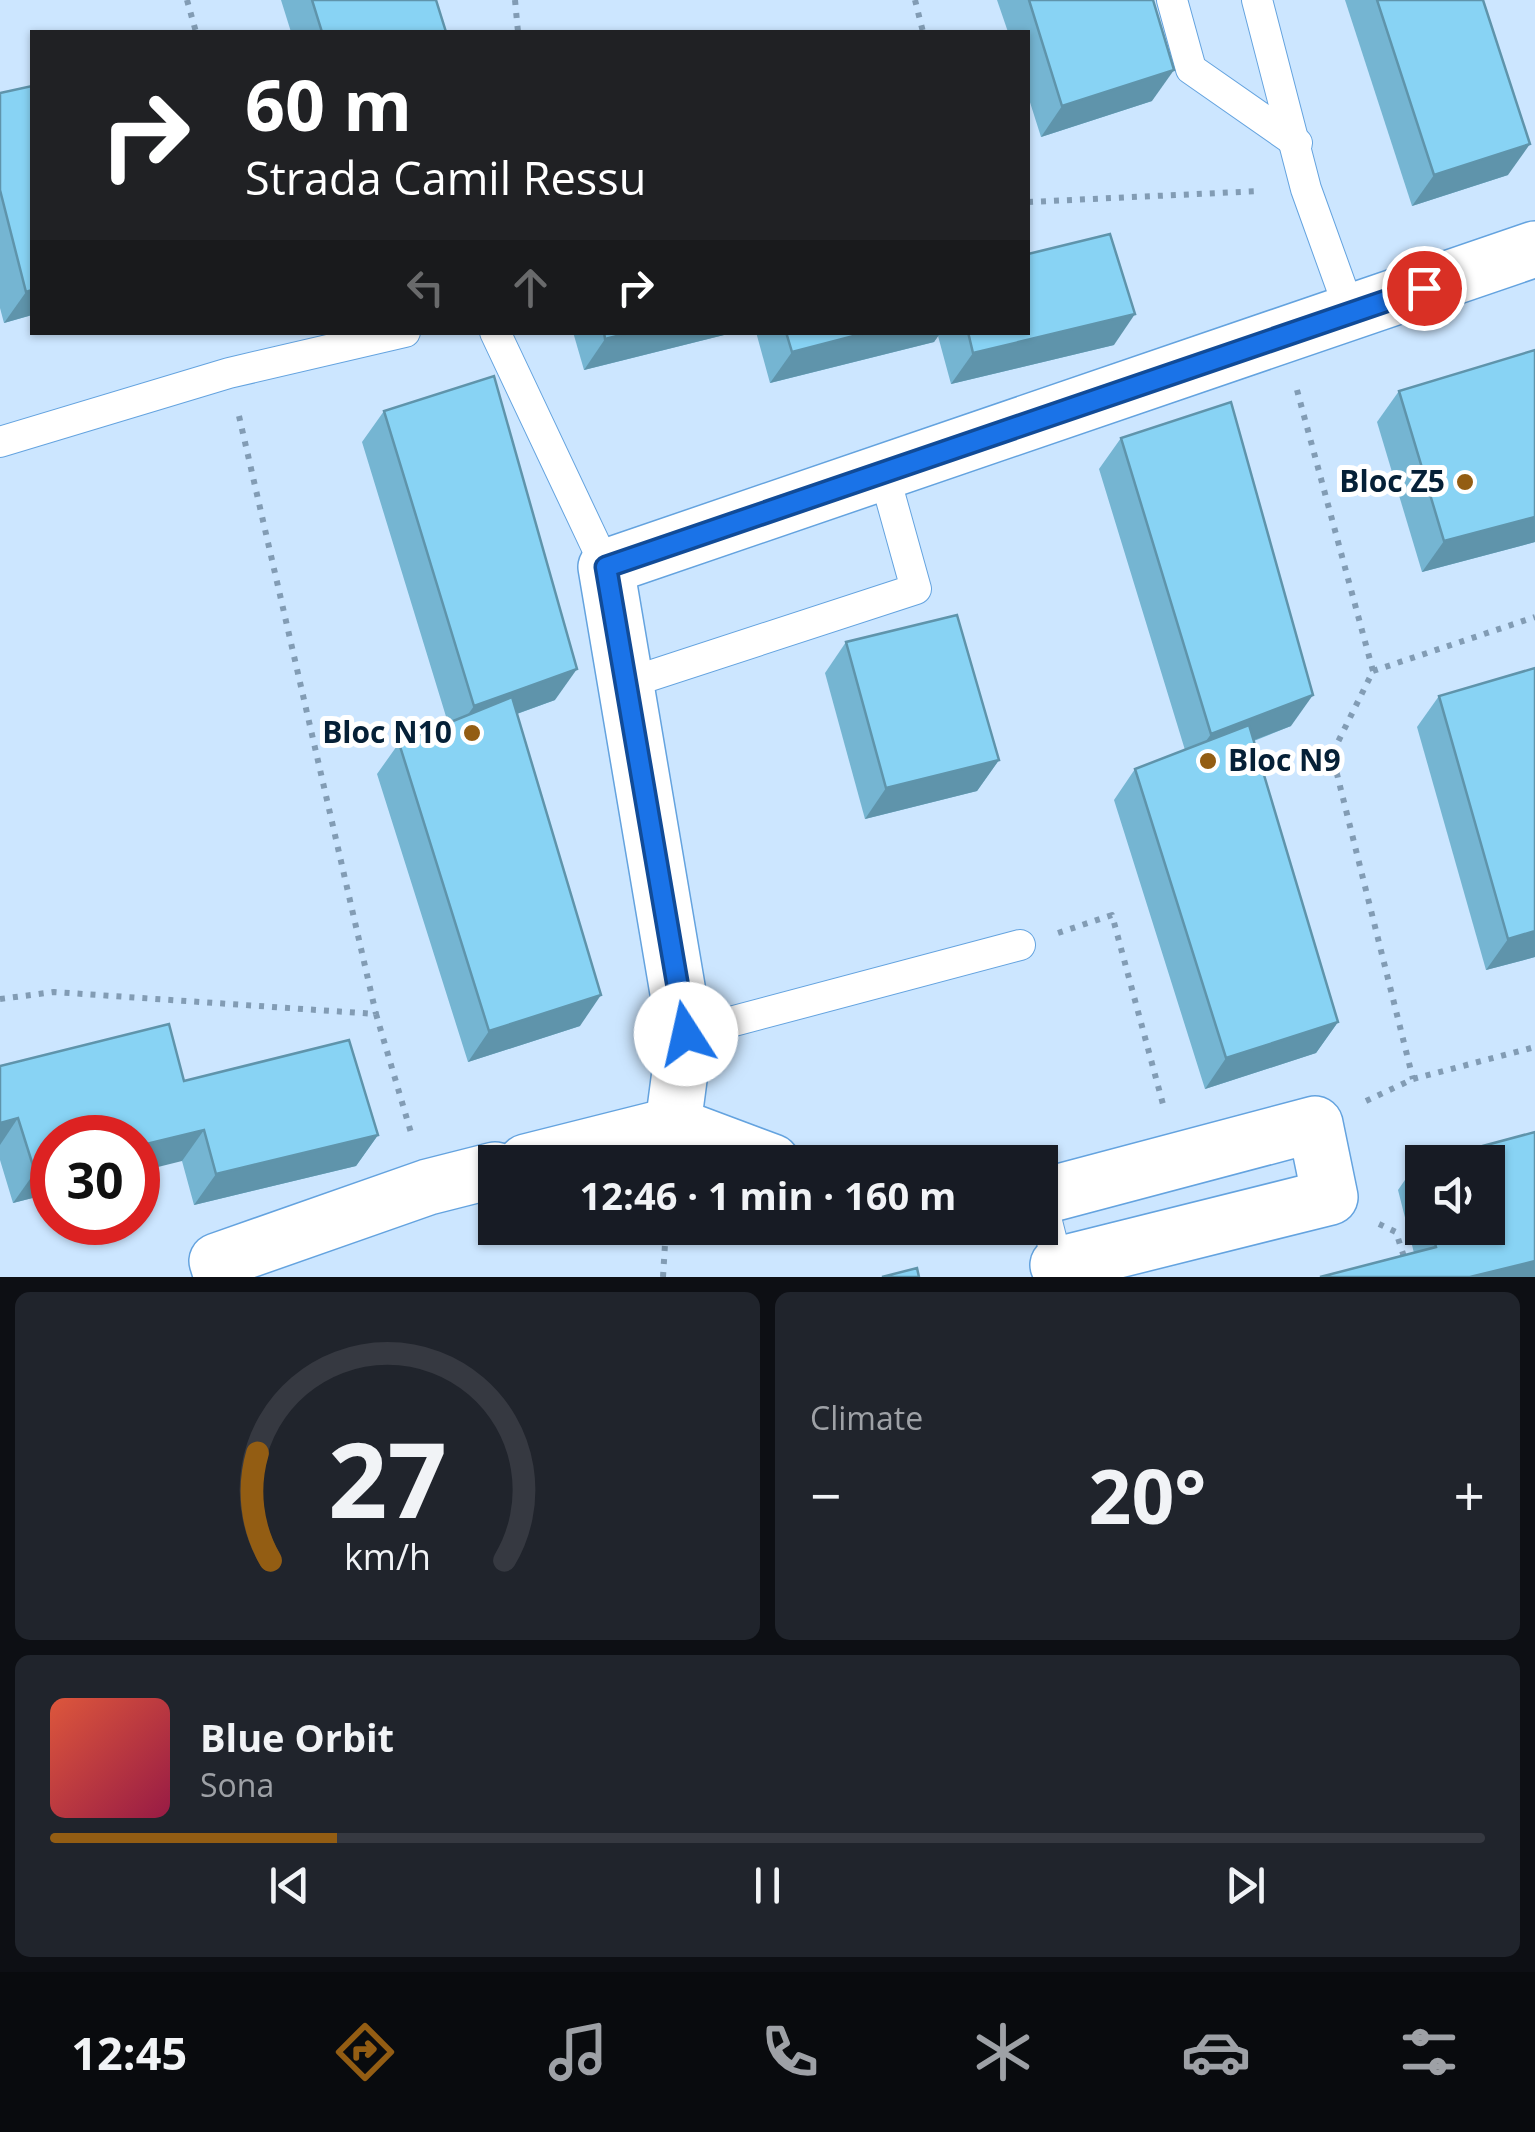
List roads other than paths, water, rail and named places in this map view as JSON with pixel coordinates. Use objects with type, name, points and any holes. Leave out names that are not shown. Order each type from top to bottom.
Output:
[{"type":"street","points":[[673,1126],[686,1034],[606,567],[1535,249]]},
{"type":"street","points":[[1058,1193],[1315,1124],[1330,1197],[1059,1271]]},
{"type":"street","points":[[595,1145],[673,1126],[725,1145]]},
{"type":"street","points":[[222,1277],[217,1261],[478,1175]]},
{"type":"lane","points":[[1172,0],[1191,68],[1297,144]]},
{"type":"lane","points":[[1257,0],[1306,189],[1351,314]]},
{"type":"lane","points":[[0,442],[229,373],[392,335]]},
{"type":"lane","points":[[496,335],[606,567]]},
{"type":"lane","points":[[624,684],[916,590],[884,474]]},
{"type":"lane","points":[[686,1034],[1020,945]]},
{"type":"lane","points":[[1052,1245],[1059,1271]]},
{"type":"place","name":"Bloc Z5","points":[[1465,482]]},
{"type":"place","name":"Bloc N10","points":[[472,733]]},
{"type":"place","name":"Bloc N9","points":[[1208,761]]}]
